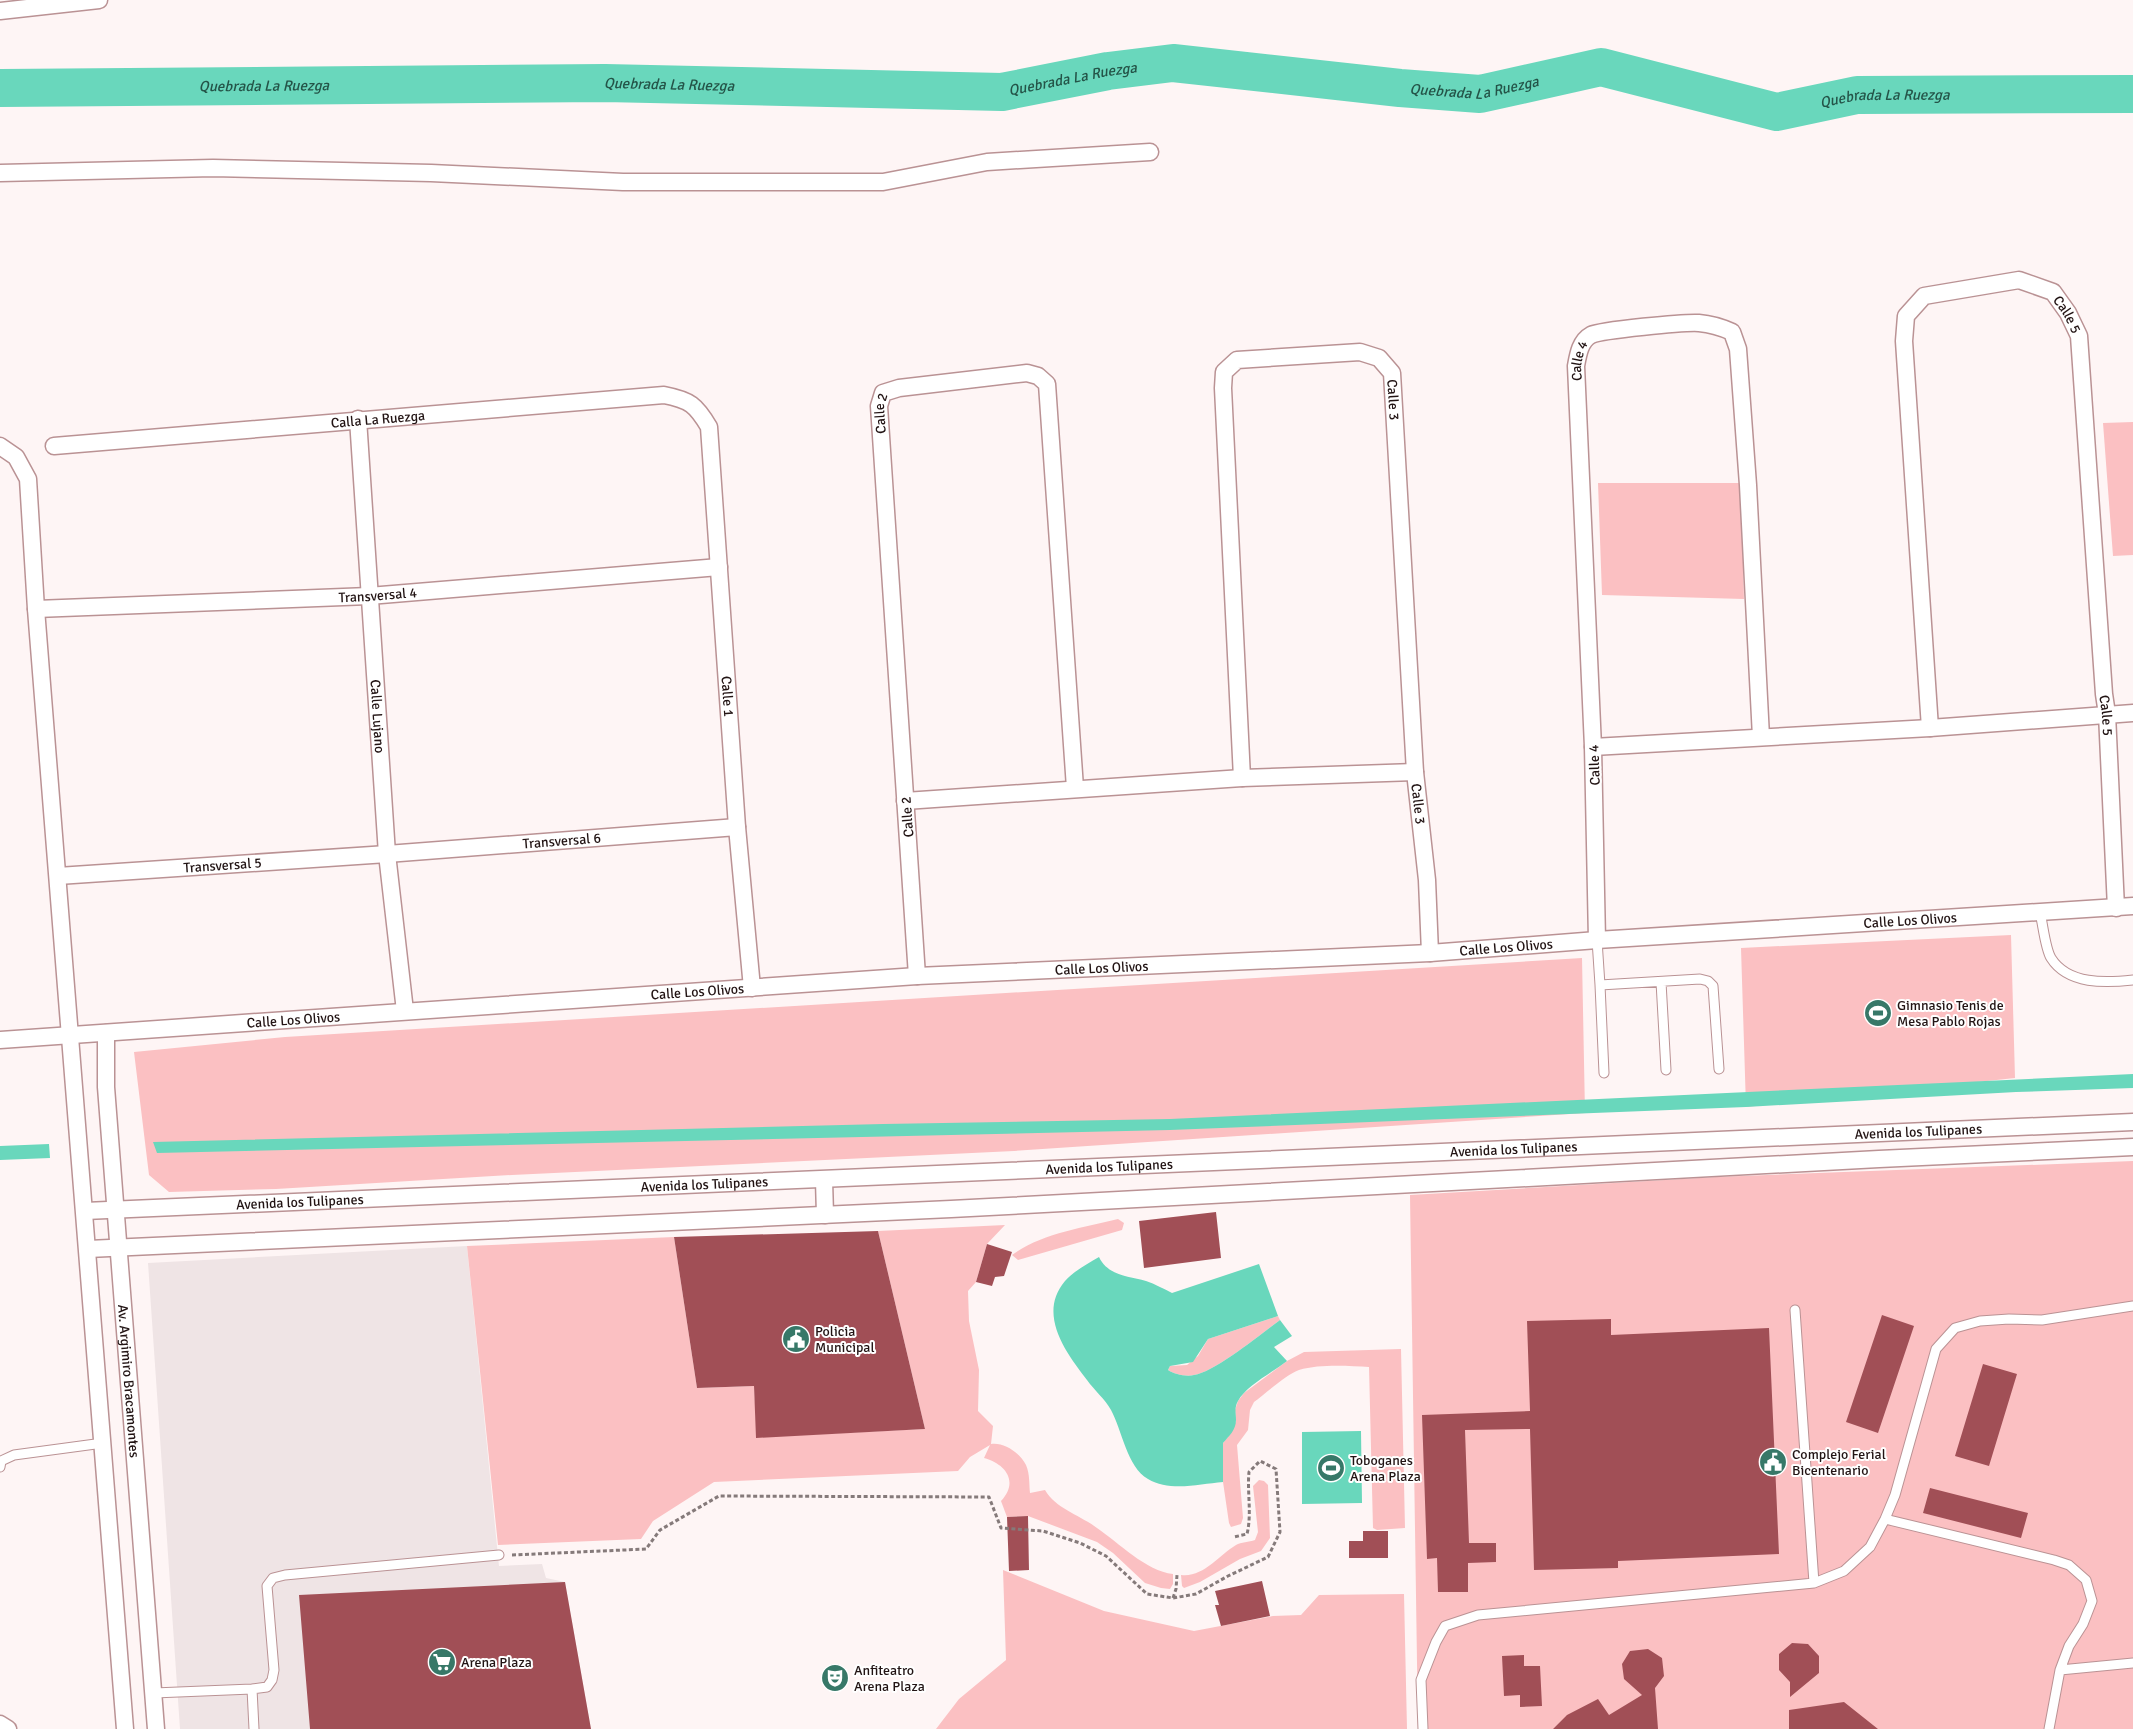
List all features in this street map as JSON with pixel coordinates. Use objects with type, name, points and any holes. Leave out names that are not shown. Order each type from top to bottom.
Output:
[{"type":"street","points":[[0,11],[99,0]]},
{"type":"street","points":[[0,173],[213,168],[431,173],[623,182],[883,182],[987,162],[1150,152]]},
{"type":"street","name":"Calle 5","points":[[1930,728],[1904,341],[1906,316],[1924,296],[2019,280],[2053,292],[2068,313],[2079,336],[2103,684],[2107,714],[2116,908]]},
{"type":"street","name":"Calle 4","points":[[1597,940],[1593,747],[1576,366],[1580,349],[1590,336],[1606,332],[1696,323],[1718,325],[1732,332],[1738,349],[1748,486],[1761,737]]},
{"type":"street","name":"Calle 3","points":[[1242,778],[1222,388],[1224,372],[1237,360],[1360,352],[1379,358],[1392,373],[1415,772],[1427,880],[1430,953]]},
{"type":"street","name":"Calle 2","points":[[917,976],[879,406],[883,394],[899,388],[1026,373],[1038,376],[1047,384],[1075,788]]},
{"type":"street","name":"Calla La Ruezga","points":[[54,446],[664,395],[683,399],[697,408]]},
{"type":"street","name":"Calle 1","points":[[697,408],[709,427],[737,827],[752,988]]},
{"type":"street","name":"Calle Lujano","points":[[358,420],[387,854],[405,1011]]},
{"type":"street","points":[[0,446],[16,457],[28,479],[36,609],[125,1729]]},
{"type":"street","name":"Transversal 4","points":[[36,609],[369,596],[719,567]]},
{"type":"street","points":[[1593,747],[1930,728],[2133,713]]},
{"type":"street","points":[[906,801],[1242,778],[1415,772]]},
{"type":"street","name":"Transversal 6","points":[[387,854],[737,827]]},
{"type":"street","name":"Transversal 5","points":[[58,876],[387,854]]},
{"type":"street","name":"Calle Los Olivos","points":[[0,1040],[917,976],[1430,953],[1597,940],[2133,906]]},
{"type":"street","name":"Av. Argimiro Bracamontes","points":[[106,1033],[106,1087],[156,1729]]},
{"type":"street","name":"Avenida los Tulipanes","points":[[84,1211],[2133,1122]]},
{"type":"street","points":[[2049,1126],[2050,1151]]},
{"type":"street","name":"Avenida los Tulipanes","points":[[88,1249],[825,1215],[1879,1158],[2133,1148]]},
{"type":"street","points":[[824,1180],[825,1215]]},
{"type":"street","points":[[0,1724],[8,1729]]},
{"type":"lane","points":[[2040,912],[2051,957],[2060,967],[2077,978],[2104,983],[2133,980]]},
{"type":"lane","points":[[1597,940],[1604,1073]]},
{"type":"lane","points":[[1600,985],[1700,979],[1708,981],[1713,986],[1719,1068]]},
{"type":"lane","points":[[1661,982],[1666,1070]]},
{"type":"lane","points":[[1422,1729],[1420,1680],[1445,1626],[1478,1615],[1814,1583],[1844,1570],[1870,1547],[1885,1519],[1895,1494],[1936,1350],[1955,1328],[1980,1321],[2009,1319],[2042,1320],[2133,1306]]},
{"type":"lane","points":[[1795,1310],[1814,1583]]},
{"type":"lane","points":[[0,1467],[2,1461],[14,1455],[103,1442]]},
{"type":"lane","points":[[1885,1519],[2032,1553],[2069,1565],[2086,1580],[2092,1601],[2083,1624],[2069,1646],[2060,1670],[2049,1729]]},
{"type":"lane","points":[[154,1693],[267,1687],[272,1680],[274,1670],[267,1586],[273,1578],[294,1574],[499,1555]]},
{"type":"lane","points":[[2060,1670],[2133,1663]]},
{"type":"lane","points":[[252,1689],[254,1729]]},
{"type":"path","points":[[499,1555],[646,1549],[660,1530],[719,1496],[988,1497],[1001,1528],[1043,1531],[1080,1544],[1106,1556],[1147,1594],[1173,1598],[1196,1594],[1228,1576],[1268,1558],[1280,1532],[1279,1492],[1276,1469],[1260,1461],[1249,1472],[1247,1491],[1249,1525],[1247,1534],[1234,1537]]},
{"type":"path","points":[[1173,1598],[1177,1575]]},
{"type":"shaded area","points":[[2133,422],[2133,555],[2113,556],[2103,423]]},
{"type":"shaded area","points":[[1598,483],[1741,483],[1744,599],[1602,595]]},
{"type":"shaded area","name":"Gimnasio Tenis de Mesa Pablo Rojas","points":[[2011,935],[2015,1078],[1746,1107],[1741,948]]},
{"type":"shaded area","points":[[1582,958],[1585,1113],[1014,1151],[512,1175],[276,1189],[169,1192],[149,1175],[134,1052],[285,1037]]},
{"type":"shaded area","points":[[2133,1074],[2133,1088],[2016,1092],[1746,1107],[1170,1130],[157,1153],[153,1142],[1170,1119]]},
{"type":"shaded area","points":[[49,1144],[50,1158],[0,1160],[0,1146]]},
{"type":"shaded area","name":"Complejo Ferial Bicentenario","points":[[2133,1161],[2133,1729],[1418,1729],[1410,1195],[1716,1177]]},
{"type":"shaded area","points":[[1118,1219],[1124,1223],[1122,1230],[1018,1260],[1012,1255],[1049,1236]]},
{"type":"shaded area","points":[[1005,1225],[987,1244],[976,1282],[968,1291],[969,1321],[979,1370],[978,1411],[993,1426],[991,1444],[1006,1447],[1016,1453],[1023,1461],[1028,1472],[1030,1493],[1045,1490],[1055,1502],[1090,1523],[1133,1556],[1153,1568],[1173,1574],[1173,1584],[1170,1589],[1145,1583],[1113,1553],[1097,1542],[1028,1516],[1007,1517],[1001,1501],[1009,1487],[1008,1475],[1004,1469],[984,1458],[990,1445],[970,1457],[958,1471],[714,1482],[653,1521],[641,1539],[498,1545],[467,1246],[674,1237],[697,1388],[754,1386],[757,1437],[925,1429],[878,1231]]},
{"type":"shaded area","points":[[467,1246],[499,1566],[542,1564],[546,1578],[565,1582],[591,1729],[180,1729],[148,1263]]},
{"type":"shaded area","points":[[1099,1257],[1113,1272],[1149,1282],[1172,1293],[1259,1264],[1278,1316],[1208,1339],[1193,1362],[1170,1366],[1168,1370],[1187,1376],[1203,1372],[1238,1352],[1280,1320],[1292,1336],[1274,1347],[1287,1361],[1247,1390],[1237,1404],[1235,1427],[1223,1443],[1223,1482],[1175,1486],[1157,1483],[1148,1479],[1135,1466],[1130,1457],[1115,1418],[1106,1402],[1090,1384],[1063,1346],[1054,1320],[1057,1294],[1069,1277]]},
{"type":"shaded area","points":[[1278,1316],[1280,1320],[1238,1352],[1214,1367],[1191,1376],[1180,1375],[1168,1370],[1170,1366],[1187,1365],[1198,1356],[1208,1339]]},
{"type":"shaded area","points":[[1401,1349],[1405,1528],[1377,1530],[1373,1528],[1369,1367],[1334,1366],[1307,1368],[1294,1372],[1254,1402],[1250,1410],[1248,1430],[1237,1445],[1243,1518],[1241,1524],[1231,1527],[1223,1482],[1223,1443],[1236,1421],[1235,1410],[1238,1401],[1244,1393],[1287,1361],[1304,1352]]},
{"type":"shaded area","name":"Toboganes Arena Plaza","points":[[1361,1431],[1362,1503],[1302,1504],[1302,1432]]},
{"type":"shaded area","points":[[1259,1480],[1264,1481],[1268,1485],[1270,1538],[1261,1551],[1240,1559],[1200,1582],[1184,1588],[1181,1575],[1196,1573],[1236,1545],[1255,1540],[1258,1532],[1253,1486]]},
{"type":"shaded area","points":[[1003,1570],[1104,1611],[1194,1631],[1273,1616],[1301,1615],[1319,1595],[1404,1594],[1407,1729],[936,1729],[959,1699],[1006,1660]]},
{"type":"building","points":[[1216,1212],[1221,1258],[1144,1268],[1139,1221]]},
{"type":"building","name":"Policia Municipal","points":[[878,1231],[925,1429],[756,1438],[754,1386],[697,1388],[674,1237]]},
{"type":"building","points":[[987,1244],[1012,1252],[1004,1276],[995,1277],[992,1286],[976,1282]]},
{"type":"building","points":[[1882,1315],[1914,1326],[1878,1433],[1846,1422]]},
{"type":"building","points":[[1611,1319],[1611,1335],[1769,1328],[1779,1554],[1618,1561],[1618,1568],[1534,1570],[1530,1429],[1465,1430],[1469,1543],[1496,1543],[1496,1562],[1468,1563],[1468,1592],[1438,1592],[1437,1558],[1427,1559],[1422,1415],[1530,1411],[1527,1321]]},
{"type":"building","points":[[1983,1364],[2017,1374],[1989,1466],[1955,1456]]},
{"type":"building","points":[[1930,1488],[2028,1513],[2021,1538],[1923,1513]]},
{"type":"building","points":[[1028,1516],[1029,1570],[1009,1571],[1007,1517]]},
{"type":"building","points":[[1363,1531],[1388,1531],[1388,1558],[1349,1558],[1349,1541],[1363,1541]]},
{"type":"building","points":[[1262,1581],[1270,1616],[1221,1626],[1215,1605],[1219,1605],[1215,1591]]},
{"type":"building","name":"Arena Plaza","points":[[565,1582],[591,1729],[310,1729],[299,1595]]},
{"type":"building","points":[[1792,1643],[1808,1644],[1819,1656],[1819,1673],[1790,1697],[1790,1682],[1779,1670],[1779,1654]]},
{"type":"building","points":[[1648,1649],[1662,1658],[1664,1676],[1655,1688],[1658,1729],[1553,1729],[1567,1715],[1598,1699],[1609,1715],[1642,1695],[1624,1679],[1622,1664],[1630,1651]]},
{"type":"building","points":[[1524,1655],[1524,1666],[1540,1666],[1542,1706],[1520,1707],[1520,1695],[1504,1696],[1502,1656]]},
{"type":"building","points":[[1844,1702],[1878,1729],[1789,1729],[1789,1710]]},
{"type":"waterway","name":"Quebrada La Ruezga","points":[[0,88],[605,83],[1002,92],[1108,71],[1173,63],[1400,88],[1480,94],[1601,67],[1777,112],[1857,95],[2133,94]]},
{"type":"place","name":"Gimnasio Tenis de Mesa Pablo Rojas","points":[[1878,1013]]},
{"type":"place","name":"Policia Municipal","points":[[796,1339]]},
{"type":"place","name":"Complejo Ferial Bicentenario","points":[[1773,1462]]},
{"type":"place","name":"Toboganes Arena Plaza","points":[[1331,1468]]},
{"type":"place","name":"Arena Plaza","points":[[442,1662]]},
{"type":"place","name":"Anfiteatro Arena Plaza","points":[[835,1678]]}]
